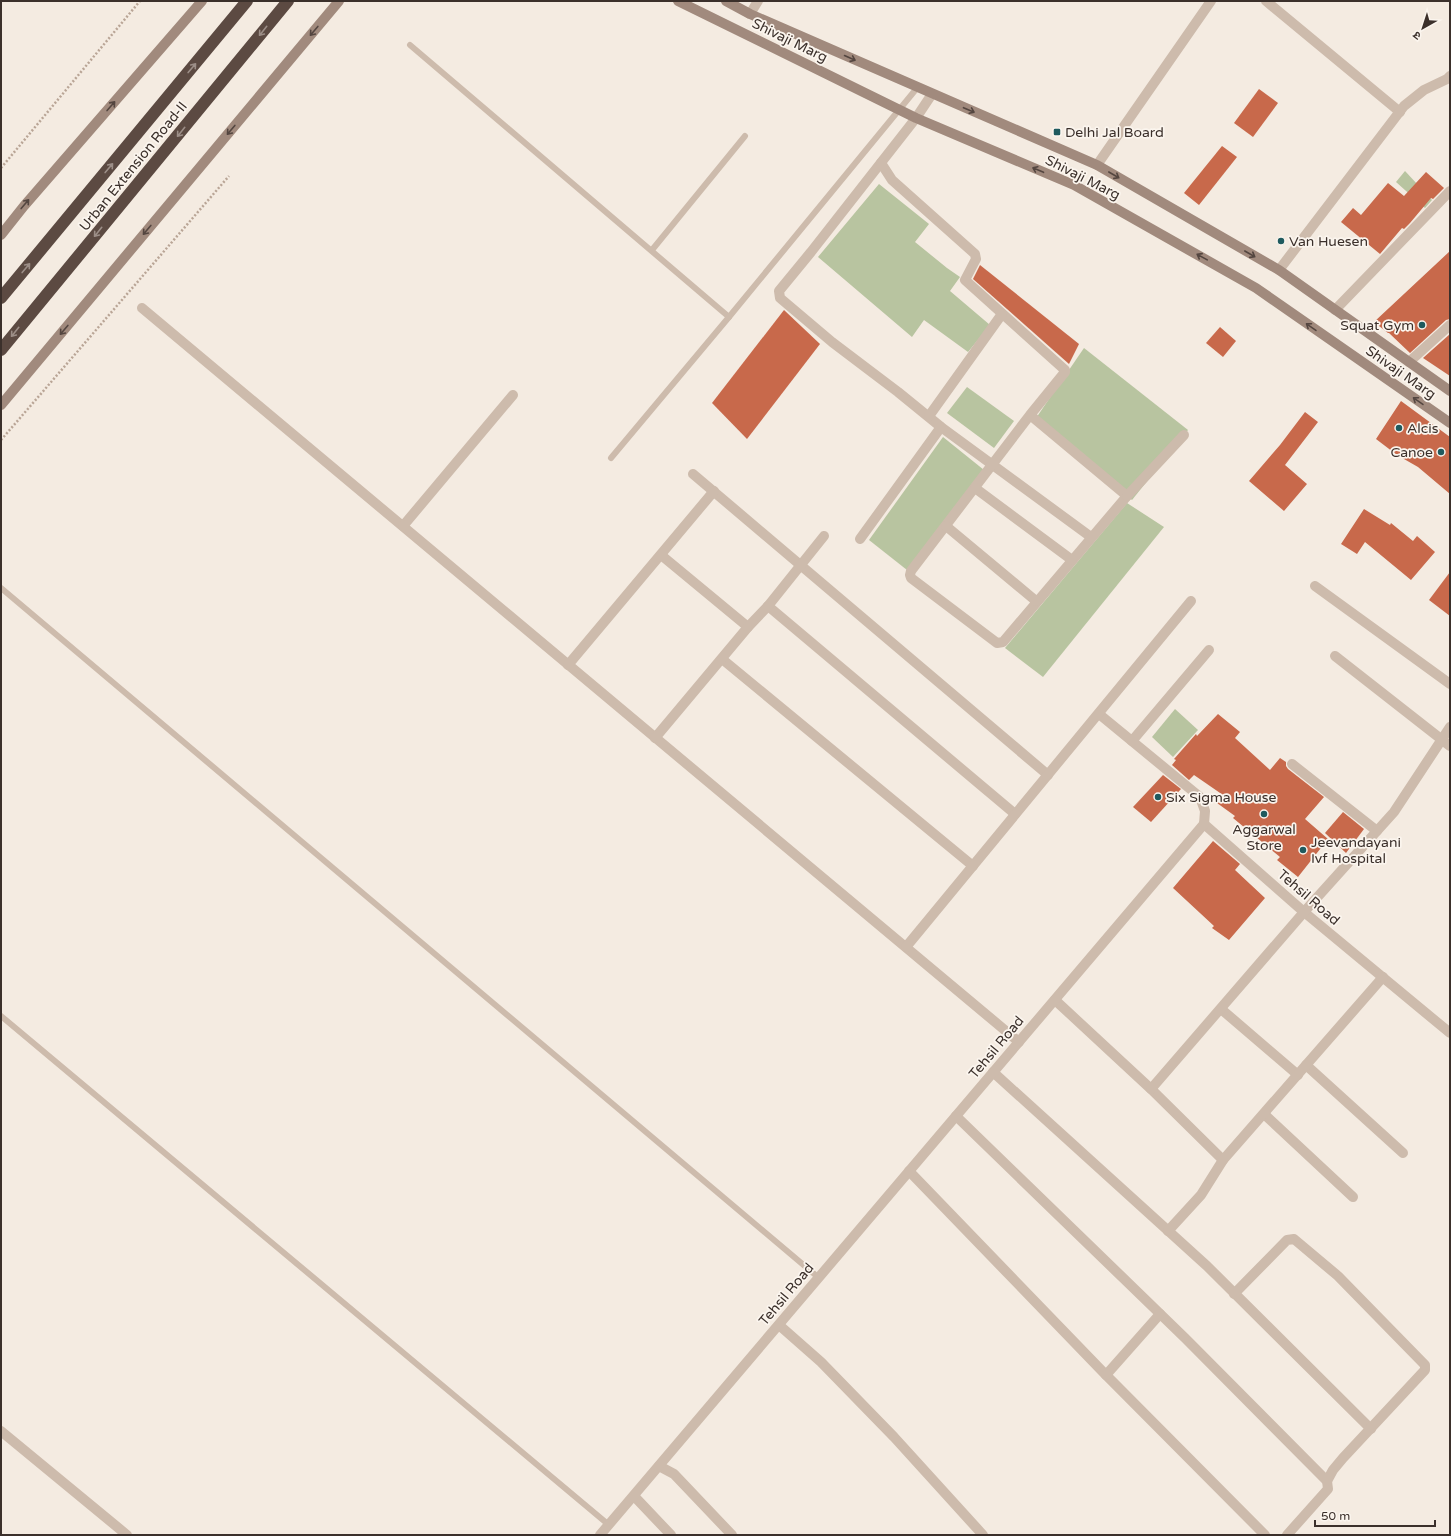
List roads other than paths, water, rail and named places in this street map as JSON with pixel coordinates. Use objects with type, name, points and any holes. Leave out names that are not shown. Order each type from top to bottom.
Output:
[{"type":"highway","name":"Urban Extension Road-II","points":[[1,298],[247,1]]},
{"type":"highway","name":"Urban Extension Road-II","points":[[1,350],[288,1]]},
{"type":"main road","points":[[1,235],[24,206],[202,1]]},
{"type":"main road","points":[[1,405],[340,1]]},
{"type":"main road","name":"Shivaji Marg","points":[[678,1],[916,118],[1074,185],[1256,288],[1450,424]]},
{"type":"main road","name":"Shivaji Marg","points":[[726,1],[750,14],[917,88],[1097,165],[1279,270],[1450,391]]},
{"type":"street","points":[[750,14],[758,1]]},
{"type":"street","points":[[1097,165],[1211,1]]},
{"type":"street","points":[[1266,1],[1400,112]]},
{"type":"street","points":[[1279,270],[1404,106],[1424,90],[1449,78]]},
{"type":"street","points":[[932,94],[916,118],[779,291],[780,298],[832,342],[929,416],[941,427],[1091,537]]},
{"type":"street","points":[[881,163],[892,180],[975,254],[976,258],[965,280],[1065,370],[911,571],[911,578],[997,643],[1003,642],[1091,537],[1184,435]]},
{"type":"street","points":[[1335,310],[1450,191]]},
{"type":"street","points":[[142,308],[1019,1042]]},
{"type":"street","points":[[929,416],[1002,314]]},
{"type":"street","points":[[1409,362],[1450,325]]},
{"type":"street","points":[[403,526],[513,395]]},
{"type":"street","points":[[1030,415],[1127,496]]},
{"type":"street","points":[[860,539],[941,427]]},
{"type":"street","points":[[693,474],[1048,775]]},
{"type":"street","points":[[975,488],[1072,560]]},
{"type":"street","points":[[568,665],[714,491]]},
{"type":"street","points":[[946,526],[1036,601]]},
{"type":"street","points":[[655,738],[748,627],[768,606],[824,536]]},
{"type":"street","points":[[661,555],[748,627]]},
{"type":"street","points":[[1315,586],[1450,684]]},
{"type":"street","points":[[906,947],[1191,601]]},
{"type":"street","points":[[768,606],[1015,814]]},
{"type":"street","points":[[1132,741],[1209,650]]},
{"type":"street","points":[[1335,656],[1450,746]]},
{"type":"street","points":[[722,659],[973,866]]},
{"type":"street","points":[[1099,714],[1200,796],[1205,811],[1204,824]]},
{"type":"street","points":[[1151,1089],[1304,912],[1394,812],[1450,727]]},
{"type":"street","points":[[1292,764],[1377,831]]},
{"type":"street","name":"Tehsil Road","points":[[600,1535],[1204,824],[1304,912],[1450,1033]]},
{"type":"street","points":[[1168,1231],[1201,1195],[1223,1160],[1383,977]]},
{"type":"street","points":[[1055,1000],[1151,1089],[1223,1160]]},
{"type":"street","points":[[1221,1008],[1298,1075]]},
{"type":"street","points":[[1306,1065],[1403,1153]]},
{"type":"street","points":[[993,1072],[1168,1231],[1371,1429]]},
{"type":"street","points":[[1264,1114],[1353,1197]]},
{"type":"street","points":[[956,1116],[1160,1314],[1327,1482]]},
{"type":"street","points":[[909,1171],[1106,1375],[1265,1535]]},
{"type":"street","points":[[1234,1294],[1287,1240],[1294,1239],[1338,1276],[1407,1345],[1426,1368],[1333,1470],[1327,1482],[1328,1489],[1287,1535]]},
{"type":"street","points":[[1106,1375],[1160,1314]]},
{"type":"street","points":[[779,1325],[821,1362],[889,1432],[983,1535]]},
{"type":"street","points":[[1,1431],[127,1535]]},
{"type":"street","points":[[659,1466],[674,1474],[732,1535]]},
{"type":"street","points":[[634,1496],[671,1535]]},
{"type":"lane","points":[[410,45],[729,317]]},
{"type":"lane","points":[[611,458],[917,88]]},
{"type":"lane","points":[[652,250],[745,136]]},
{"type":"lane","points":[[1,588],[819,1278]]},
{"type":"lane","points":[[1,1016],[609,1525]]},
{"type":"place","name":"Delhi Jal Board","points":[[1057,132]]},
{"type":"place","name":"Van Huesen","points":[[1281,241]]},
{"type":"place","name":"Squat Gym","points":[[1422,325]]},
{"type":"place","name":"Alcis","points":[[1399,428]]},
{"type":"place","name":"Canoe","points":[[1441,452]]},
{"type":"place","name":"Six Sigma House","points":[[1158,797]]},
{"type":"place","name":"Aggarwal Store","points":[[1264,814]]},
{"type":"place","name":"Jeevandayani Ivf Hospital","points":[[1303,850]]}]
